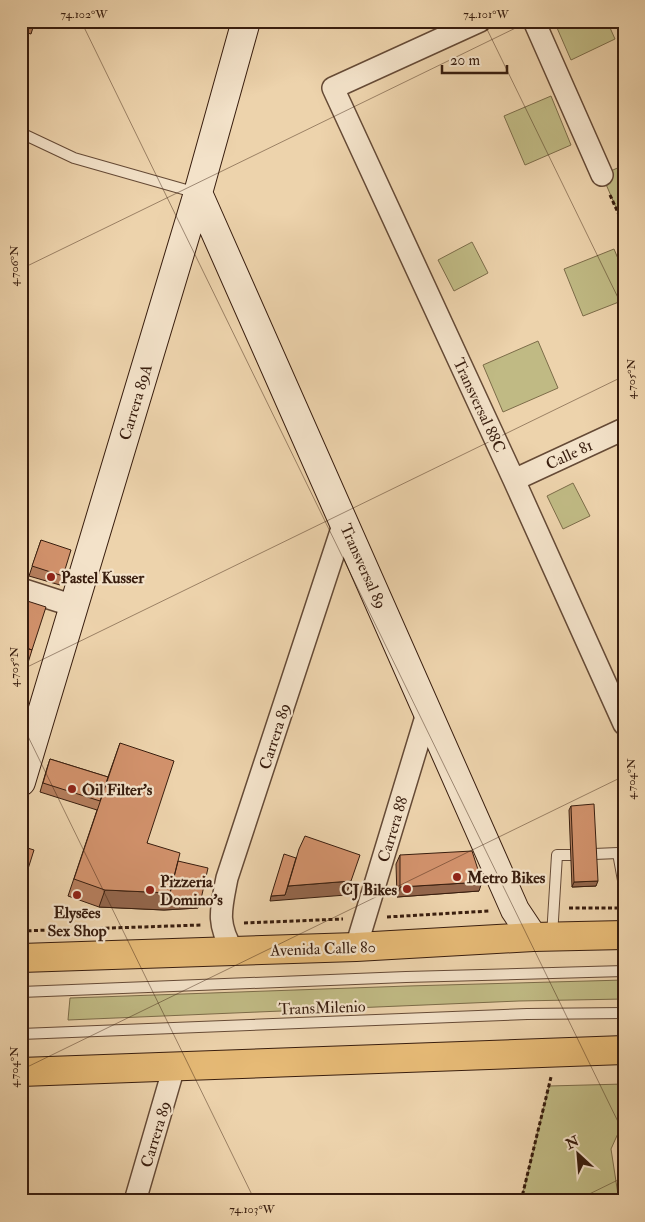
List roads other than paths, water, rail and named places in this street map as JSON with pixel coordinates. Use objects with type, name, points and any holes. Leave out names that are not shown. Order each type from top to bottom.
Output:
[{"type":"highway","name":"Avenida Calle 80","points":[[21,958],[356,947],[542,936],[624,935]]},
{"type":"highway","points":[[21,1072],[624,1050]]},
{"type":"street","name":"Carrera 89A","points":[[21,782],[198,193],[246,21]]},
{"type":"street","points":[[534,21],[602,175]]},
{"type":"street","name":"Transversal 88C","points":[[474,23],[333,88],[624,724]]},
{"type":"street","name":"Transversal 89","points":[[198,193],[515,910],[542,936]]},
{"type":"street","name":"Calle 81","points":[[514,480],[624,429]]},
{"type":"street","name":"Carrera 89","points":[[233,951],[223,933],[221,924],[227,878],[344,522]]},
{"type":"street","points":[[21,589],[74,606]]},
{"type":"street","name":"Carrera 88","points":[[356,947],[428,710]]},
{"type":"street","name":"Carrera 89","points":[[135,1201],[174,1067]]},
{"type":"lane","points":[[21,133],[74,158],[198,193]]},
{"type":"lane","points":[[594,854],[618,854],[624,886]]},
{"type":"lane","points":[[542,936],[553,908],[557,855],[571,855]]},
{"type":"lane","name":"TransMilenio","points":[[21,992],[406,977],[624,971]]},
{"type":"lane","name":"TransMilenio","points":[[21,1034],[526,1014],[624,1013]]},
{"type":"place","name":"Pastel Kusser","points":[[51,577]]},
{"type":"place","name":"Oil Filter's","points":[[72,789]]},
{"type":"place","name":"Metro Bikes","points":[[457,877]]},
{"type":"place","name":"CJ Bikes","points":[[407,889]]},
{"type":"place","name":"Pizzeria Domino's","points":[[150,890]]},
{"type":"place","name":"Elysēes Sex Shop","points":[[77,895]]}]
